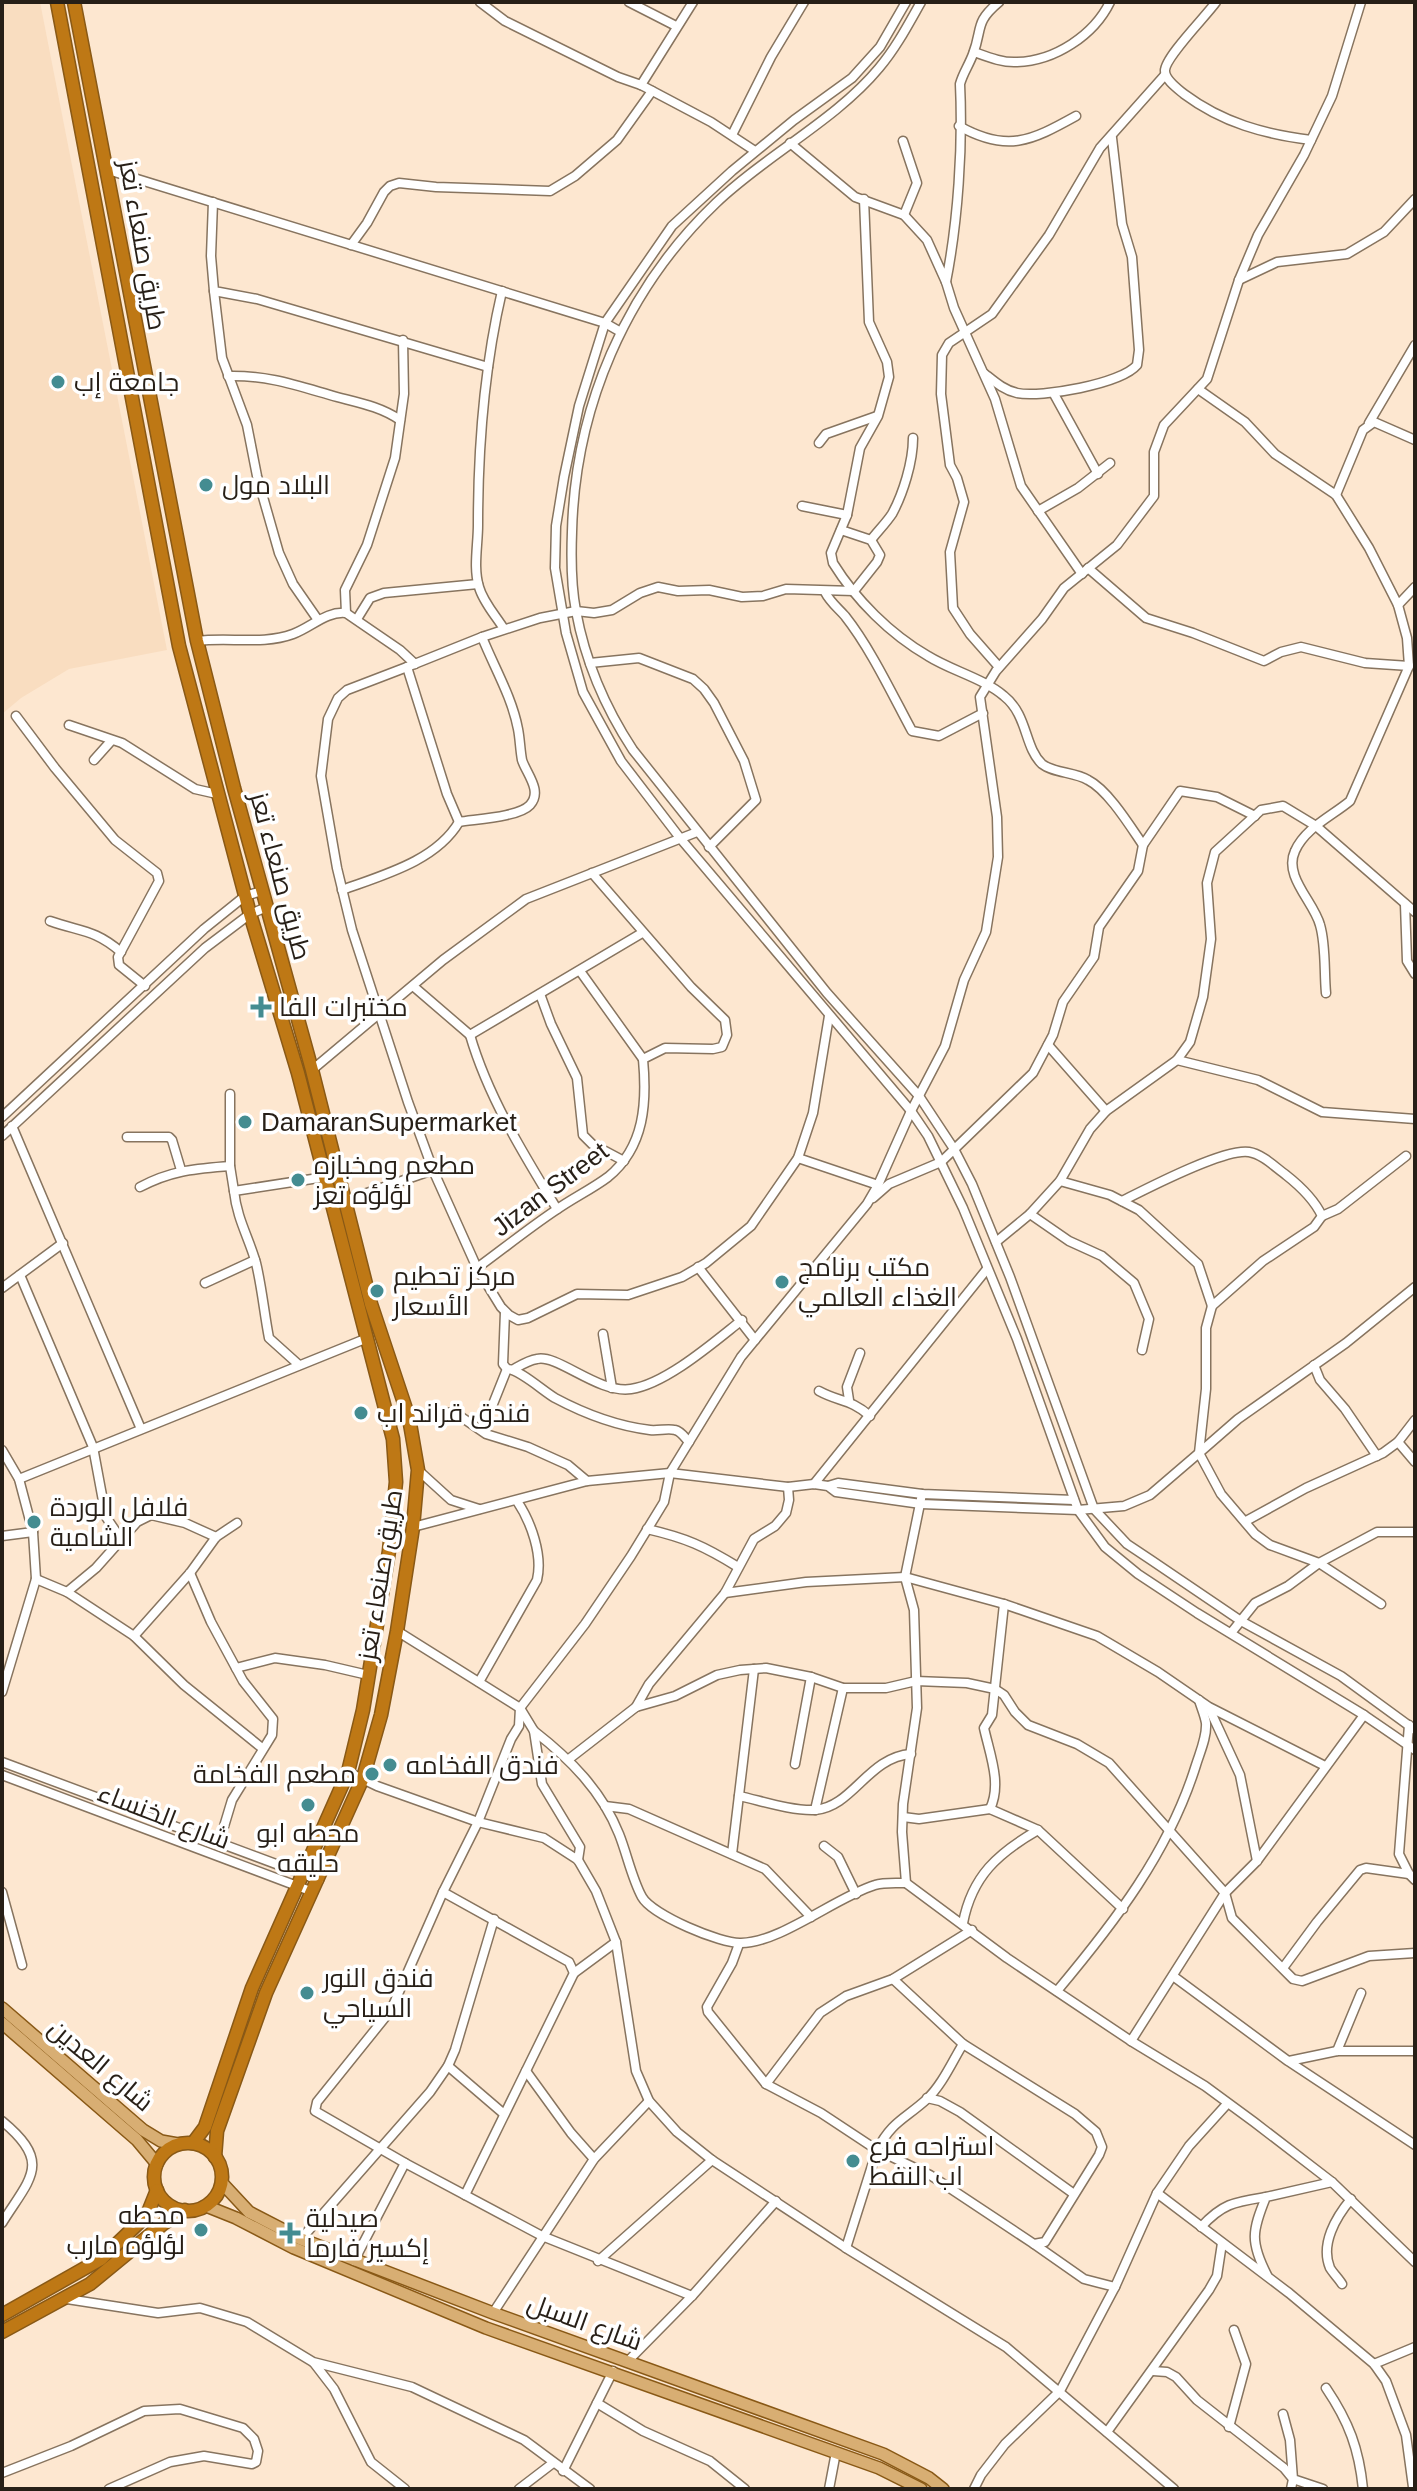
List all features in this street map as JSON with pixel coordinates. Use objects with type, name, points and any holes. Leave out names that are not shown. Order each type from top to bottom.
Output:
[{"type":"highway","name":"طريق صنعاء تعز","points":[[57,2],[179,646],[245,896],[298,1073],[325,1177],[393,1439],[396,1482],[389,1551],[363,1710],[348,1772],[252,1988],[205,2127],[193,2143]]},
{"type":"highway","name":"طريق صنعاء تعز","points":[[74,2],[197,641],[371,1304],[409,1418],[418,1470],[413,1527],[397,1631],[381,1715],[363,1778],[266,1993],[217,2131],[215,2157]]},
{"type":"highway","points":[[389,1551],[409,1553]]},
{"type":"highway","points":[[2,2332],[90,2284],[163,2224],[185,2210],[206,2206],[219,2192],[222,2174],[215,2157],[201,2145],[193,2143],[178,2144],[165,2152],[157,2164],[157,2190],[164,2201],[185,2210]]},
{"type":"highway","points":[[2,2315],[101,2259],[147,2215],[157,2190]]},
{"type":"main road","name":"شارع العدين","points":[[2,2008],[143,2130],[161,2141],[178,2144]]},
{"type":"main road","name":"شارع العدين","points":[[2,2023],[137,2140],[157,2164]]},
{"type":"main road","name":"شارع السبل","points":[[222,2183],[249,2212],[301,2239],[493,2313],[883,2454],[929,2478],[943,2489]]},
{"type":"main road","name":"شارع السبل","points":[[206,2206],[350,2273],[486,2328],[836,2452],[921,2489]]},
{"type":"street","points":[[480,2],[505,21],[618,77],[641,85],[755,151]]},
{"type":"street","points":[[629,2],[676,26]]},
{"type":"street","points":[[641,85],[693,2]]},
{"type":"street","points":[[732,135],[771,57],[804,2]]},
{"type":"street","points":[[906,2],[880,47],[852,78],[755,151],[672,226],[605,323],[579,406],[556,526],[555,568],[562,613],[583,692],[621,761],[680,838],[911,1111],[941,1162],[987,1269],[1032,1379],[1076,1505],[1105,1547],[1138,1574],[1415,1750]]},
{"type":"street","points":[[921,2],[878,69],[838,107],[716,203],[682,238],[619,331],[592,398],[578,454],[571,567],[576,611],[590,663],[616,723],[655,780],[827,993],[919,1096],[954,1149],[996,1242],[1094,1509],[1127,1544],[1241,1621],[1341,1676],[1412,1728],[1406,1744],[1399,1854],[1412,1877]]},
{"type":"street","points":[[946,282],[957,205],[960,84],[974,52],[979,25],[987,12],[999,2]]},
{"type":"street","points":[[974,52],[1016,62],[1040,59],[1090,32],[1110,2]]},
{"type":"street","points":[[999,667],[970,634],[953,608],[950,552],[964,502],[950,465],[941,394],[942,355],[949,343],[992,314],[1049,235],[1100,148],[1165,75],[1171,58],[1216,2]]},
{"type":"street","points":[[867,1204],[945,1046],[964,980],[986,932],[998,857],[997,817],[980,697],[985,685],[1035,628],[1064,588],[1117,545],[1154,496],[1154,452],[1164,425],[1207,379],[1239,280],[1258,235],[1332,96],[1361,2]]},
{"type":"street","points":[[1165,75],[1205,110],[1237,125],[1272,135],[1311,140]]},
{"type":"street","points":[[351,245],[384,192],[399,183],[550,191],[575,176],[617,140],[652,91]]},
{"type":"street","points":[[959,126],[983,140],[1018,140],[1043,135],[1076,116]]},
{"type":"street","points":[[985,374],[1002,387],[1019,393],[1054,394],[1127,374],[1137,365],[1139,350],[1132,257],[1122,224],[1112,138]]},
{"type":"street","points":[[903,141],[917,183],[904,215]]},
{"type":"street","points":[[790,143],[855,197],[904,215],[927,240],[985,374],[1021,486],[1085,571],[1146,618],[1264,661],[1281,652],[1301,647],[1365,663],[1409,666]]},
{"type":"street","points":[[108,170],[605,323],[619,331]]},
{"type":"street","points":[[864,199],[869,322],[887,362],[889,377],[878,416],[860,448],[847,515],[831,553],[833,563],[874,615],[928,656],[1003,695],[1017,710],[1032,749],[1043,765],[1090,780],[1116,808],[1143,845]]},
{"type":"street","points":[[1239,280],[1277,262],[1347,254],[1384,232],[1415,199]]},
{"type":"street","points":[[213,202],[211,256],[222,358],[247,425],[257,476],[279,553],[293,584],[318,620]]},
{"type":"street","points":[[214,291],[257,299],[488,367]]},
{"type":"street","points":[[502,291],[492,333],[477,488],[478,584],[481,594],[504,629]]},
{"type":"street","points":[[346,613],[345,590],[378,516],[395,458],[404,394],[403,340]]},
{"type":"street","points":[[1336,495],[1363,430],[1415,345]]},
{"type":"street","points":[[228,376],[262,376],[293,383],[371,405],[400,420]]},
{"type":"street","points":[[1198,389],[1245,422],[1275,454],[1336,495],[1369,548],[1398,605],[1407,638],[1409,666],[1350,801],[1316,826],[1294,852],[1293,871],[1320,925],[1326,993]]},
{"type":"street","points":[[1054,394],[1098,474]]},
{"type":"street","points":[[819,443],[826,434],[878,416]]},
{"type":"street","points":[[1368,424],[1374,422],[1415,440]]},
{"type":"street","points":[[871,540],[890,518],[898,502],[913,449],[913,438]]},
{"type":"street","points":[[1038,511],[1050,506],[1110,463]]},
{"type":"street","points":[[802,506],[847,515]]},
{"type":"street","points":[[829,1016],[813,1113],[798,1158],[751,1226],[682,1277],[628,1295],[577,1294],[518,1320],[505,1312],[477,1268],[433,1170],[352,930],[321,776],[328,719],[338,698],[347,690],[504,629],[562,613],[612,610],[640,593],[658,587],[678,591],[709,590],[742,597],[763,596],[786,589],[854,591],[880,555],[871,540],[841,530]]},
{"type":"street","points":[[357,619],[370,598],[384,593],[478,584]]},
{"type":"street","points":[[1398,605],[1415,587]]},
{"type":"street","points":[[825,592],[844,616],[912,731],[939,736],[983,713]]},
{"type":"street","points":[[197,641],[274,639],[296,633],[336,612],[357,619],[411,666],[447,794],[459,822]]},
{"type":"street","points":[[459,822],[517,813],[529,808],[534,800],[534,785],[523,763],[511,705],[482,637]]},
{"type":"street","points":[[590,663],[639,658],[693,679],[714,703],[744,761],[756,800],[709,847]]},
{"type":"street","points":[[16,716],[115,840],[157,873],[159,881],[118,957],[119,965],[145,986]]},
{"type":"street","points":[[69,725],[122,743],[195,789],[217,794]]},
{"type":"street","points":[[94,760],[111,741]]},
{"type":"street","points":[[692,2296],[598,2261],[542,2236],[315,2111],[317,2102],[391,2010],[478,1822],[519,1726],[520,1708],[585,1624],[664,1502],[670,1473],[741,1357],[867,1204],[889,1184],[941,1162],[1033,1073],[1048,1045],[1063,1002],[1094,957],[1099,927],[1138,871],[1143,845],[1180,791],[1217,797],[1255,816]]},
{"type":"street","points":[[996,1242],[1030,1214],[1060,1181],[1090,1129],[1106,1111],[1177,1060],[1190,1042],[1203,997],[1211,939],[1207,883],[1215,852],[1261,810],[1283,806],[1316,826],[1415,912]]},
{"type":"street","points":[[342,890],[432,852],[450,838],[459,822]]},
{"type":"street","points":[[312,1070],[443,960],[526,899],[697,832]]},
{"type":"street","points":[[580,971],[643,1059],[665,1048],[722,1047],[727,1035],[725,1020],[642,933],[592,873]]},
{"type":"street","points":[[2,1117],[204,929],[245,896],[262,891]]},
{"type":"street","points":[[1405,904],[1407,961],[1415,974]]},
{"type":"street","points":[[2,1136],[221,934],[250,914],[267,907]]},
{"type":"street","points":[[50,921],[89,930],[105,938],[121,952]]},
{"type":"street","points":[[470,1035],[642,933]]},
{"type":"street","points":[[413,986],[470,1035],[478,1062],[527,1160],[557,1209]]},
{"type":"street","points":[[540,994],[577,1078],[583,1135],[592,1144],[624,1161]]},
{"type":"street","points":[[1048,1045],[1106,1111]]},
{"type":"street","name":"Jizan Street","points":[[477,1268],[557,1209],[608,1177],[624,1161],[634,1146],[646,1099],[643,1059]]},
{"type":"street","points":[[1177,1060],[1258,1080],[1322,1112],[1415,1119]]},
{"type":"street","points":[[230,1094],[230,1166],[237,1214],[255,1260],[269,1338],[299,1365]]},
{"type":"street","points":[[12,1126],[141,1429]]},
{"type":"street","points":[[127,1137],[169,1137],[181,1170]]},
{"type":"street","points":[[1122,1201],[1230,1154],[1248,1152],[1261,1157],[1288,1177],[1315,1202],[1322,1216]]},
{"type":"street","points":[[1381,1604],[1319,1563],[1270,1545],[1255,1534],[1221,1494],[1199,1453],[1206,1389],[1206,1328],[1212,1306],[1263,1261],[1314,1227],[1322,1216],[1338,1209],[1406,1156]]},
{"type":"street","points":[[798,1158],[878,1185]]},
{"type":"street","points":[[140,1187],[162,1175],[181,1170],[230,1166]]},
{"type":"street","points":[[344,1201],[433,1170]]},
{"type":"street","points":[[234,1191],[325,1177]]},
{"type":"street","points":[[1060,1181],[1122,1201],[1139,1210],[1198,1264],[1212,1306]]},
{"type":"street","points":[[1030,1214],[1069,1241],[1102,1256],[1134,1283],[1149,1319],[1142,1350]]},
{"type":"street","points":[[2,1288],[63,1243]]},
{"type":"street","points":[[205,1283],[255,1260]]},
{"type":"street","points":[[698,1267],[755,1340]]},
{"type":"street","points":[[814,1484],[987,1269]]},
{"type":"street","points":[[20,1275],[93,1447],[106,1517],[121,1539]]},
{"type":"street","points":[[413,1527],[587,1481],[670,1473],[788,1487],[838,1483],[922,1494],[1076,1505],[1094,1509],[1124,1506],[1150,1495],[1238,1419],[1346,1343],[1415,1287]]},
{"type":"street","points":[[505,1312],[503,1364],[569,1405],[619,1425],[652,1430],[673,1429],[689,1442]]},
{"type":"street","points":[[493,1404],[511,1369],[540,1358],[555,1361],[572,1372],[612,1388],[633,1389],[648,1384],[692,1359],[742,1320]]},
{"type":"street","points":[[603,1334],[612,1388]]},
{"type":"street","points":[[19,1479],[365,1339]]},
{"type":"street","points":[[849,1400],[847,1387],[860,1353]]},
{"type":"street","points":[[1314,1365],[1320,1380],[1345,1409],[1377,1456]]},
{"type":"street","points":[[819,1391],[849,1400],[870,1416]]},
{"type":"street","points":[[409,1418],[454,1412],[486,1434],[528,1447],[568,1465],[587,1481]]},
{"type":"street","points":[[1246,1521],[1306,1488],[1377,1456],[1398,1442],[1415,1420]]},
{"type":"street","points":[[1398,1442],[1415,1462]]},
{"type":"street","points":[[2,1450],[19,1479],[33,1532],[36,1579],[2,1692]]},
{"type":"street","points":[[418,1470],[451,1500],[481,1510]]},
{"type":"street","points":[[828,1486],[836,1492],[921,1504],[1076,1505]]},
{"type":"street","points":[[636,1707],[649,1684],[725,1593],[754,1539],[775,1526],[786,1513],[788,1487]]},
{"type":"street","points":[[906,1883],[903,1817],[917,1708],[914,1610],[905,1577],[922,1494]]},
{"type":"street","points":[[479,1682],[539,1572],[530,1523],[517,1501]]},
{"type":"street","points":[[67,1592],[96,1568],[137,1522],[151,1515],[185,1523],[216,1537]]},
{"type":"street","points":[[134,1636],[190,1573],[216,1537],[237,1523]]},
{"type":"street","points":[[647,1529],[684,1537],[738,1567]]},
{"type":"street","points":[[2,1536],[33,1532]]},
{"type":"street","points":[[1231,1633],[1255,1603],[1288,1586],[1319,1563],[1377,1532],[1413,1534]]},
{"type":"street","points":[[190,1573],[243,1681],[273,1719],[272,1735],[232,1800],[219,1843]]},
{"type":"street","points":[[725,1593],[806,1582],[905,1577],[1004,1604],[1097,1636],[1209,1707],[1325,1766]]},
{"type":"street","points":[[36,1579],[67,1592],[134,1636],[184,1685],[262,1748]]},
{"type":"street","points":[[990,1809],[996,1795],[996,1782],[984,1728],[992,1715],[1004,1604]]},
{"type":"street","points":[[397,1631],[520,1708],[534,1731],[569,1759],[605,1806],[643,1899],[659,1913],[739,1944],[761,1940],[877,1884],[906,1883],[1007,1958],[1205,2086],[1332,2182],[1415,2262]]},
{"type":"street","points":[[236,1668],[275,1658],[368,1675]]},
{"type":"street","points":[[569,1759],[636,1707],[675,1696],[717,1675],[766,1668],[811,1677],[843,1688],[886,1688],[916,1681],[967,1683],[995,1689],[1004,1695],[1028,1725],[1077,1744],[1109,1763],[1225,1893],[1232,1918],[1293,1979],[1302,1981],[1369,1956],[1415,1953]]},
{"type":"street","points":[[732,1854],[754,1669]]},
{"type":"street","points":[[795,1764],[811,1677]]},
{"type":"street","points":[[815,1810],[843,1688]]},
{"type":"street","points":[[1057,1991],[1123,1909],[1180,1812],[1205,1736],[1206,1722],[1199,1699]]},
{"type":"street","points":[[1209,1707],[1240,1775],[1257,1861]]},
{"type":"street","points":[[1131,2041],[1225,1893],[1257,1861],[1364,1715]]},
{"type":"street","points":[[534,1731],[542,1784],[580,1847],[578,1860]]},
{"type":"street","points":[[739,1796],[815,1810],[836,1803],[889,1758],[911,1754]]},
{"type":"street","name":"شارع الخنساء","points":[[2,1762],[302,1874],[316,1886]]},
{"type":"street","points":[[348,1772],[377,1786],[478,1822],[544,1838],[578,1860],[596,1891],[616,1942],[633,2056],[649,2101],[677,2132],[712,2160],[846,2248],[1006,2347],[1174,2489]]},
{"type":"street","name":"شارع الخنساء","points":[[2,1775],[296,1887],[316,1886]]},
{"type":"street","points":[[605,1806],[629,1809],[765,1869],[811,1917]]},
{"type":"street","points":[[903,1817],[919,1819],[990,1809],[1038,1830],[1123,1909]]},
{"type":"street","points":[[963,1923],[973,1888],[986,1870],[1010,1847],[1038,1830]]},
{"type":"street","points":[[824,1846],[838,1857],[856,1894]]},
{"type":"street","points":[[1283,1968],[1360,1870],[1366,1868],[1412,1877]]},
{"type":"street","points":[[2,1892],[22,1965]]},
{"type":"street","points":[[443,1892],[569,1962],[574,1973]]},
{"type":"street","points":[[301,2239],[382,2150],[448,2066],[494,1919]]},
{"type":"street","points":[[766,2084],[820,2013],[846,1996],[893,1979],[972,1930]]},
{"type":"street","points":[[465,2195],[574,1973],[616,1942]]},
{"type":"street","points":[[739,1944],[707,2007],[766,2084],[821,2113],[877,2150],[930,2175],[1084,2279],[1115,2287]]},
{"type":"street","points":[[1173,1976],[1288,2061],[1415,2145]]},
{"type":"street","points":[[893,1979],[963,2044],[1075,2114],[1096,2132],[1102,2147],[1099,2155],[1045,2242],[1034,2244]]},
{"type":"street","points":[[1337,2051],[1361,1993]]},
{"type":"street","points":[[846,2248],[877,2150],[895,2123],[927,2098],[963,2044]]},
{"type":"street","points":[[1288,2061],[1337,2051],[1415,2051]]},
{"type":"street","points":[[448,2066],[504,2114]]},
{"type":"street","points":[[526,2071],[594,2159]]},
{"type":"street","points":[[927,2098],[960,2112],[1074,2194]]},
{"type":"street","points":[[493,2313],[594,2159],[649,2101]]},
{"type":"street","points":[[974,2489],[1005,2444],[1060,2391],[1115,2287],[1157,2193],[1189,2146],[1227,2104]]},
{"type":"street","points":[[2,2121],[22,2137],[33,2163],[29,2184],[2,2223]]},
{"type":"street","points":[[598,2261],[712,2160]]},
{"type":"street","points":[[354,2261],[405,2163]]},
{"type":"street","points":[[1201,2227],[1213,2214],[1231,2203],[1332,2182]]},
{"type":"street","points":[[1157,2193],[1323,2320],[1374,2364],[1386,2381],[1406,2435],[1413,2487]]},
{"type":"street","points":[[1266,2197],[1256,2222],[1253,2241],[1269,2279]]},
{"type":"street","points":[[1342,2284],[1330,2267],[1328,2249],[1330,2235],[1340,2213],[1351,2199]]},
{"type":"street","points":[[628,2361],[692,2296],[776,2201]]},
{"type":"street","points":[[1107,2432],[1153,2371],[1217,2276],[1222,2243]]},
{"type":"street","points":[[66,2298],[158,2313],[200,2308],[247,2322],[313,2362],[412,2387],[524,2440],[590,2489]]},
{"type":"street","points":[[1229,2427],[1246,2364],[1234,2330]]},
{"type":"street","points":[[1374,2364],[1415,2347]]},
{"type":"street","points":[[313,2362],[334,2389],[371,2462],[405,2489]]},
{"type":"street","points":[[563,2471],[613,2371]]},
{"type":"street","points":[[1153,2371],[1167,2372],[1176,2377],[1197,2400],[1284,2468],[1293,2479],[1323,2489]]},
{"type":"street","points":[[1326,2388],[1347,2421],[1360,2459],[1363,2489]]},
{"type":"street","points":[[597,2403],[633,2426],[710,2461],[745,2489]]},
{"type":"street","points":[[2,2473],[71,2446],[144,2411],[180,2409],[243,2428],[254,2439],[258,2451],[256,2462],[252,2464],[204,2456],[170,2462],[109,2489]]},
{"type":"street","points":[[1283,2414],[1290,2440],[1291,2489]]},
{"type":"street","points":[[829,2489],[836,2452]]},
{"type":"street","points":[[519,2489],[553,2463]]},
{"type":"shaded area","name":"جامعة إب","points":[[2,2],[40,2],[167,650],[69,669],[21,698],[2,714]]},
{"type":"place","name":"جامعة إب","points":[[58,382]]},
{"type":"place","name":"البلاد مول","points":[[206,485]]},
{"type":"place","name":"مختبرات الفا","points":[[261,1007]]},
{"type":"place","name":"DamaranSupermarket","points":[[245,1122]]},
{"type":"place","name":"مطعم ومخبازه لؤلؤه تعز","points":[[298,1180]]},
{"type":"place","name":"مكتب برنامج الغذاء العالمي","points":[[782,1282]]},
{"type":"place","name":"مركز تحطيم الأسعار","points":[[377,1291]]},
{"type":"place","name":"فندق قراند اب","points":[[361,1413]]},
{"type":"place","name":"فلافل الوردة الشامية","points":[[34,1522]]},
{"type":"place","name":"فندق الفخامه","points":[[390,1765]]},
{"type":"place","name":"مطعم الفخامة","points":[[372,1774]]},
{"type":"place","name":"محطه ابو حليقه","points":[[308,1805]]},
{"type":"place","name":"فندق النور السياحي","points":[[307,1993]]},
{"type":"place","name":"استراحه فرع اب النفط","points":[[853,2161]]},
{"type":"place","name":"محطه لؤلؤه مارب","points":[[201,2230]]},
{"type":"place","name":"صيدلية إكسير فارما","points":[[290,2233]]}]
